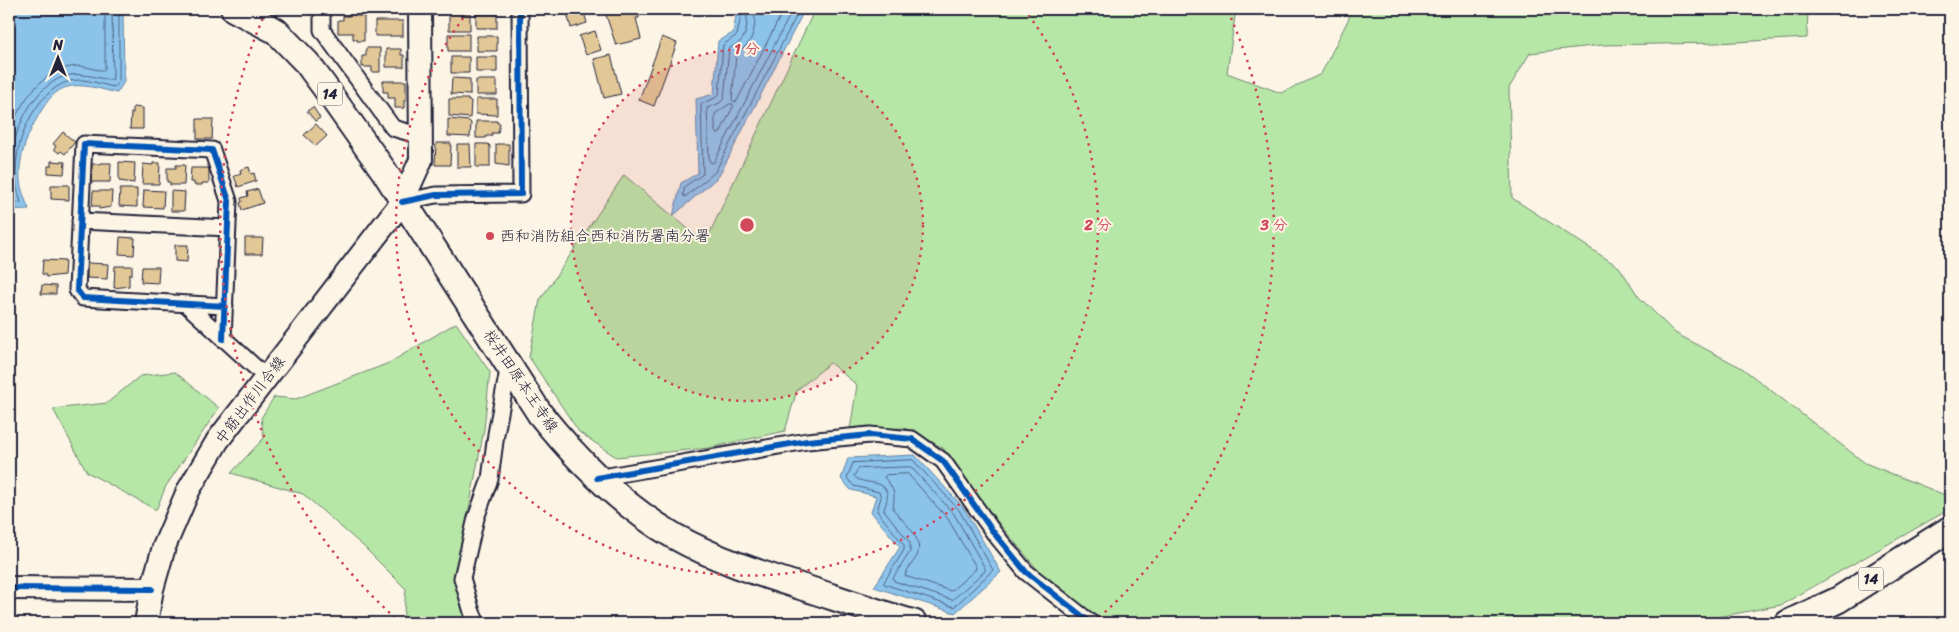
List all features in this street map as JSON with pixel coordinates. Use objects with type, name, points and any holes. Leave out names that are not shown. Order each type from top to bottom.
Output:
[{"type":"main road","name":"桜井田原本王寺線","points":[[234,9],[276,31],[307,63],[384,171],[402,202],[540,414],[563,443],[597,478],[630,505],[674,536],[734,565],[914,623]]},
{"type":"main road","name":"中筋出作川合線","points":[[146,623],[152,589],[164,547],[188,491],[218,440],[402,202],[421,160],[420,9]]},
{"type":"main road","name":"14","points":[[1788,623],[1838,600],[1950,529]]},
{"type":"main road","points":[[9,588],[152,589]]},
{"type":"street","points":[[322,9],[322,30],[392,128],[421,136]]},
{"type":"street","points":[[402,202],[436,195],[521,194],[520,9]]},
{"type":"street","points":[[223,338],[225,306],[229,202],[212,150],[84,144],[77,290],[83,298],[225,306]]},
{"type":"street","points":[[80,222],[228,228]]},
{"type":"street","points":[[187,305],[266,378]]},
{"type":"street","points":[[477,623],[462,578],[476,518],[490,480],[508,365]]},
{"type":"street","points":[[597,478],[807,441],[870,435],[912,439],[943,462],[1026,572],[1091,623]]},
{"type":"green space","points":[[815,9],[1236,9],[1227,73],[1281,93],[1321,74],[1349,18],[1349,9],[1808,9],[1807,38],[1717,43],[1602,45],[1530,53],[1509,88],[1512,198],[1619,267],[1639,297],[1675,333],[1742,368],[1865,463],[1950,497],[1950,509],[1781,605],[1686,623],[1107,623],[1048,582],[997,521],[943,448],[904,428],[850,430],[857,385],[830,363],[797,390],[785,431],[709,448],[616,457],[579,432],[529,357],[540,300],[624,175],[705,243]]},
{"type":"green space","points":[[456,323],[490,372],[484,429],[456,578],[473,623],[403,623],[406,589],[363,546],[303,494],[231,473],[264,438],[261,418],[274,397],[296,399],[389,363]]},
{"type":"green space","points":[[175,372],[219,408],[166,486],[156,510],[87,472],[53,409],[107,403],[140,376]]},
{"type":"water","points":[[9,9],[123,9],[124,82],[117,93],[90,87],[70,86],[56,93],[50,99],[31,130],[21,158],[21,187],[29,209],[9,210]]},
{"type":"water","points":[[733,9],[805,9],[719,176],[673,216],[681,183],[698,173],[696,99],[714,94],[718,41],[733,33],[736,16]]},
{"type":"water","points":[[915,455],[963,507],[1001,572],[955,613],[874,587],[900,547],[871,512],[876,496],[851,490],[841,479],[848,458]]},
{"type":"building","points":[[566,9],[583,9],[587,23],[571,28]]},
{"type":"building","points":[[604,9],[638,9],[639,18],[636,18],[641,39],[616,45]]},
{"type":"building","points":[[349,13],[357,13],[357,16],[364,16],[364,41],[353,39],[353,33],[338,33],[338,20],[343,20],[343,16],[349,16]]},
{"type":"building","points":[[449,13],[470,13],[470,30],[449,30]]},
{"type":"building","points":[[476,14],[497,14],[497,28],[476,28]]},
{"type":"building","points":[[375,21],[403,21],[403,36],[375,36]]},
{"type":"building","points":[[595,31],[601,50],[586,55],[579,36]]},
{"type":"building","points":[[448,34],[469,34],[469,51],[448,51]]},
{"type":"building","points":[[477,36],[497,36],[497,51],[477,51]]},
{"type":"building","points":[[662,37],[677,43],[654,106],[639,100]]},
{"type":"building","points":[[366,48],[380,48],[380,72],[372,72],[372,67],[362,67],[362,56],[366,56]]},
{"type":"building","points":[[386,49],[401,49],[401,55],[404,55],[404,67],[386,67]]},
{"type":"building","points":[[611,55],[621,94],[604,98],[594,59]]},
{"type":"building","points":[[451,57],[469,57],[469,73],[451,73]]},
{"type":"building","points":[[476,57],[497,57],[497,72],[476,72]]},
{"type":"building","points":[[452,78],[470,79],[470,95],[451,94]]},
{"type":"building","points":[[476,80],[497,80],[497,95],[476,95]]},
{"type":"building","points":[[383,81],[406,81],[404,108],[395,108],[395,98],[388,98],[388,92],[383,92]]},
{"type":"building","points":[[449,99],[468,99],[468,101],[471,101],[470,118],[449,116]]},
{"type":"building","points":[[476,99],[497,99],[497,115],[476,114]]},
{"type":"building","points":[[133,107],[143,108],[143,129],[130,129]]},
{"type":"building","points":[[313,107],[320,118],[315,121],[307,111]]},
{"type":"building","points":[[197,119],[213,119],[212,139],[197,139]]},
{"type":"building","points":[[448,119],[469,121],[471,123],[470,137],[448,136]]},
{"type":"building","points":[[476,121],[497,121],[497,123],[500,123],[498,133],[492,133],[492,136],[486,136],[486,138],[476,138]]},
{"type":"building","points":[[316,124],[327,136],[316,146],[304,135]]},
{"type":"building","points":[[63,132],[75,142],[65,154],[61,151],[59,153],[54,149],[56,146],[53,144]]},
{"type":"building","points":[[436,143],[451,143],[450,165],[435,165]]},
{"type":"building","points":[[457,144],[470,144],[471,167],[457,167]]},
{"type":"building","points":[[476,144],[488,144],[490,146],[490,167],[476,167]]},
{"type":"building","points":[[496,144],[509,144],[509,166],[496,164]]},
{"type":"building","points":[[51,161],[65,162],[64,174],[48,173],[48,166],[51,166]]},
{"type":"building","points":[[119,162],[135,163],[134,183],[119,181]]},
{"type":"building","points":[[111,163],[110,182],[91,182],[92,164]]},
{"type":"building","points":[[153,163],[160,163],[159,184],[142,184],[143,164],[153,165]]},
{"type":"building","points":[[176,165],[185,165],[184,185],[170,185],[170,182],[167,182],[167,168],[176,168]]},
{"type":"building","points":[[249,167],[251,174],[254,173],[256,181],[238,187],[234,176],[241,174],[240,170]]},
{"type":"building","points":[[191,168],[209,168],[209,183],[194,185],[194,182],[190,182]]},
{"type":"building","points":[[51,185],[69,185],[69,200],[51,199]]},
{"type":"building","points":[[120,189],[137,189],[137,207],[119,206]]},
{"type":"building","points":[[258,189],[263,203],[242,210],[241,198],[248,196],[247,192]]},
{"type":"building","points":[[144,190],[164,191],[163,208],[143,207]]},
{"type":"building","points":[[93,191],[112,191],[111,207],[99,209],[99,206],[92,206]]},
{"type":"building","points":[[171,191],[185,192],[184,211],[171,211]]},
{"type":"building","points":[[120,237],[135,238],[134,255],[119,254]]},
{"type":"building","points":[[245,238],[263,238],[262,254],[245,254]]},
{"type":"building","points":[[175,245],[188,245],[187,262],[175,261]]},
{"type":"building","points":[[43,260],[65,261],[64,275],[46,277],[46,275],[42,274]]},
{"type":"building","points":[[87,263],[108,264],[107,279],[87,278]]},
{"type":"building","points":[[115,266],[132,266],[132,274],[129,274],[129,286],[114,288]]},
{"type":"building","points":[[142,267],[159,267],[158,283],[141,282]]},
{"type":"building","points":[[42,285],[56,286],[56,294],[41,294]]},
{"type":"cycle path","points":[[402,202],[436,195],[521,194],[520,9]]},
{"type":"cycle path","points":[[223,339],[229,201],[212,150],[84,144],[77,290],[83,298],[225,306]]},
{"type":"cycle path","points":[[597,478],[807,441],[870,435],[912,439],[943,461],[994,533],[1026,572],[1091,623]]},
{"type":"cycle path","points":[[9,588],[152,589]]},
{"type":"place","name":"西和消防組合西和消防署南分署","points":[[490,236]]}]
